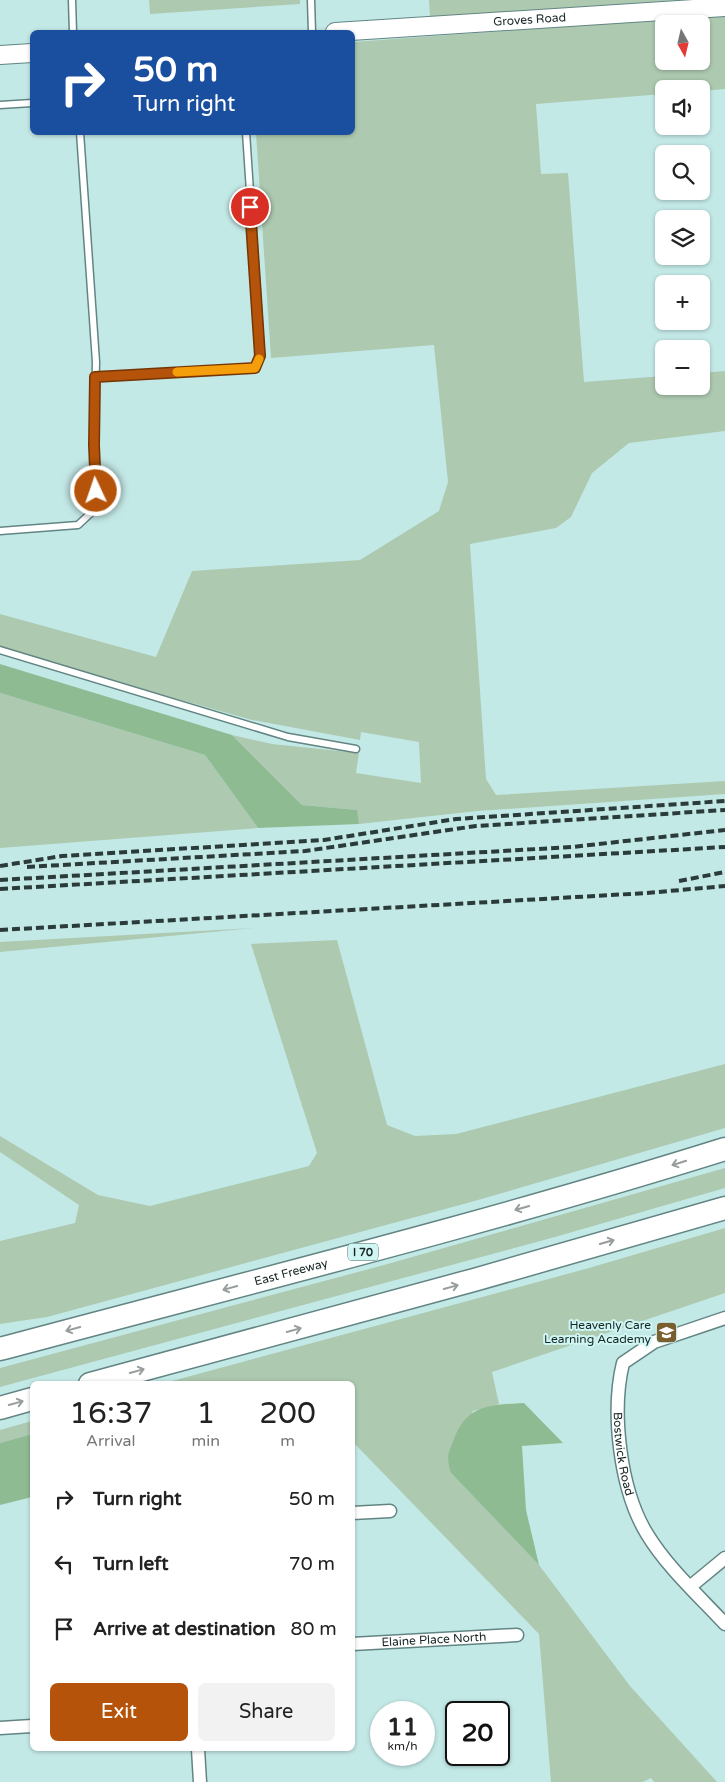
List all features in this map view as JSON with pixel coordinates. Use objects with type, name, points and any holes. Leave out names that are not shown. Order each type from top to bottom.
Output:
[{"type":"highway","name":"East Freeway","points":[[0,1349],[436,1232],[644,1174],[725,1149]]},
{"type":"highway","points":[[101,1381],[464,1283],[725,1208]]},
{"type":"highway","points":[[0,1408],[30,1400]]},
{"type":"street","name":"Groves Road","points":[[355,31],[725,7]]},
{"type":"street","points":[[0,55],[30,53]]},
{"type":"street","name":"Bostwick Road","points":[[725,1318],[654,1342],[623,1363],[617,1386],[622,1460],[635,1508],[647,1534],[725,1624]]},
{"type":"street","points":[[355,1513],[390,1511]]},
{"type":"street","points":[[691,1586],[725,1558]]},
{"type":"street","name":"Elaine Place North","points":[[355,1644],[516,1635]]},
{"type":"street","points":[[0,1728],[30,1726]]},
{"type":"street","points":[[198,1751],[200,1782]]},
{"type":"lane","points":[[72,0],[73,30]]},
{"type":"lane","points":[[311,0],[312,30]]},
{"type":"lane","points":[[0,105],[30,103]]},
{"type":"lane","points":[[0,531],[78,525],[93,511],[96,491],[94,445],[95,377],[80,135]]},
{"type":"lane","points":[[95,377],[255,368],[260,356],[246,135]]},
{"type":"lane","points":[[0,650],[288,736],[356,749]]},
{"type":"green space","points":[[149,0],[300,0],[300,4],[150,14]]},
{"type":"green space","points":[[429,0],[679,0],[430,17]]},
{"type":"green space","points":[[725,15],[725,89],[710,90],[710,80],[655,80],[655,95],[536,104],[541,174],[568,173],[584,382],[655,377],[655,395],[710,395],[710,372],[725,371],[725,431],[629,443],[592,473],[571,517],[556,528],[470,544],[486,779],[496,795],[725,781],[725,794],[477,811],[359,824],[356,810],[302,805],[232,735],[272,744],[359,753],[356,773],[421,783],[419,742],[361,732],[360,740],[252,720],[0,649],[0,614],[156,657],[192,571],[360,560],[439,511],[448,482],[434,345],[271,358],[256,135],[355,135],[355,42],[655,20],[655,70],[710,70],[710,16]]},
{"type":"green space","points":[[0,664],[232,735],[302,805],[357,810],[359,824],[258,828],[205,755],[0,693]]},
{"type":"green space","points":[[0,693],[205,755],[258,828],[0,848]]},
{"type":"green space","points":[[254,928],[0,952],[0,942]]},
{"type":"green space","points":[[337,940],[387,1125],[415,1136],[456,1134],[725,1064],[725,1128],[471,1202],[47,1317],[0,1324],[0,1241],[75,1223],[79,1205],[0,1152],[0,1136],[98,1195],[150,1206],[309,1166],[317,1153],[251,944]]},
{"type":"green space","points":[[725,1168],[725,1188],[555,1237],[0,1387],[0,1368],[384,1265]]},
{"type":"green space","points":[[725,1228],[725,1293],[492,1372],[499,1404],[473,1411],[451,1473],[539,1565],[630,1686],[717,1782],[654,1782],[651,1778],[643,1782],[551,1782],[539,1634],[355,1444],[355,1381],[172,1381],[589,1268]]},
{"type":"green space","points":[[524,1403],[563,1443],[522,1446],[526,1510],[539,1565],[451,1473],[448,1459],[459,1427],[473,1413],[491,1406]]},
{"type":"green space","points":[[30,1422],[30,1435],[0,1443],[0,1430]]},
{"type":"green space","points":[[30,1435],[30,1498],[0,1505],[0,1443]]},
{"type":"railway","points":[[0,866],[62,856],[324,840],[456,819],[725,801]]},
{"type":"railway","points":[[27,867],[305,851],[476,826],[725,810]]},
{"type":"railway","points":[[0,880],[572,847],[725,830]]},
{"type":"railway","points":[[0,889],[725,847]]},
{"type":"railway","points":[[679,881],[725,872]]},
{"type":"railway","points":[[0,930],[647,893],[725,886]]},
{"type":"slow traffic","points":[[177,372],[255,368],[259,359]]},
{"type":"place","name":"Heavenly Care Learning Academy","points":[[667,1332]]},
{"type":"route","points":[[96,491],[94,445],[95,377],[255,368],[260,356],[250,207]]}]
